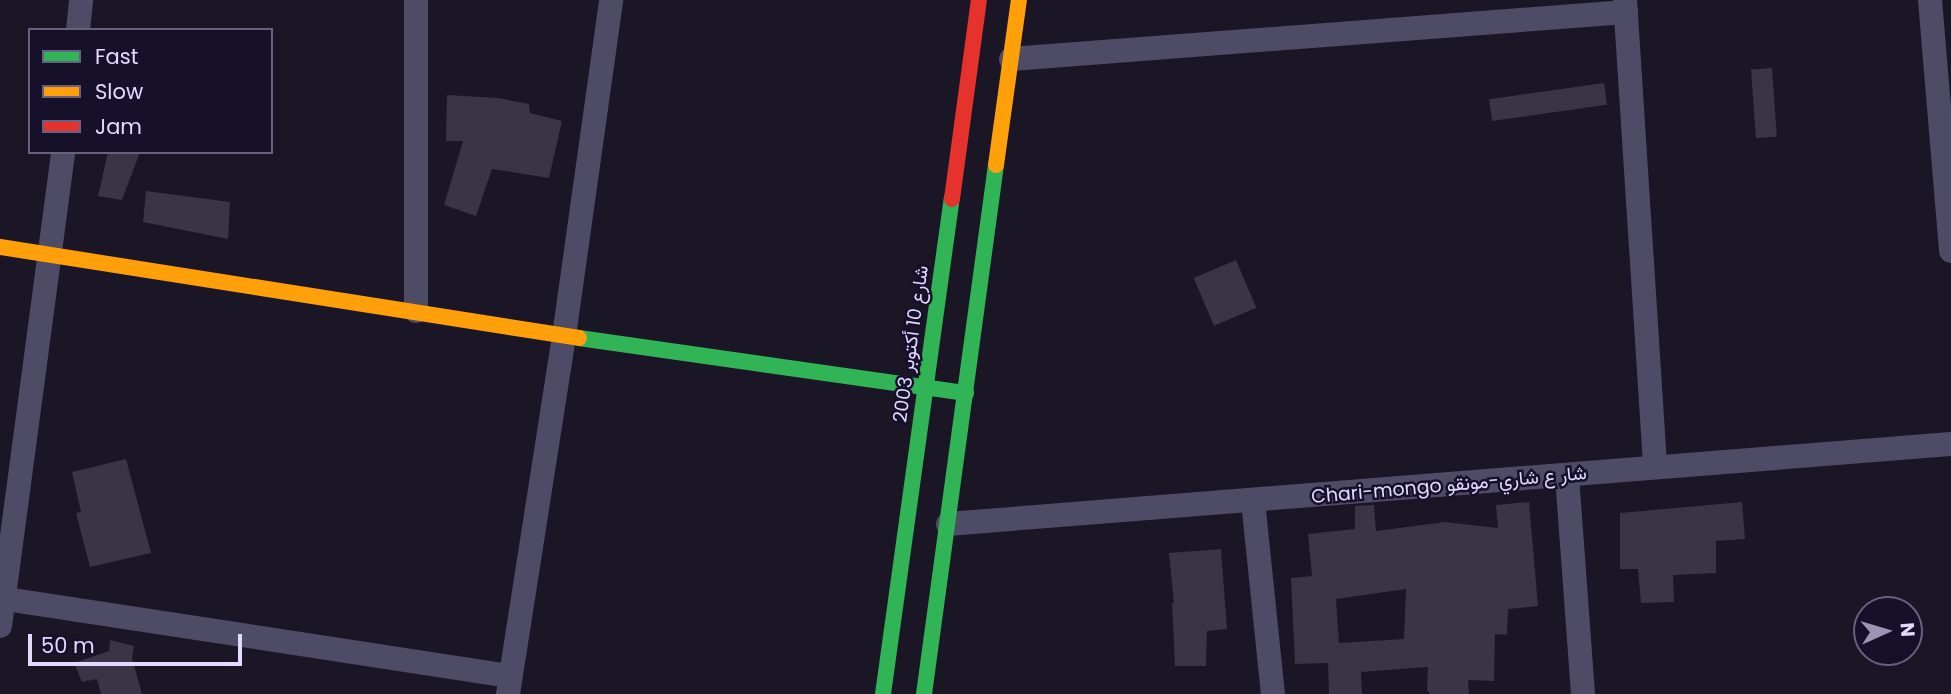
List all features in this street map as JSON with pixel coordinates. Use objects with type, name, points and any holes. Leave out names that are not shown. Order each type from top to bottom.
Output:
[{"type":"main road","name":"شارع 10 أكتوبر 2003","points":[[884,694],[979,0]]},
{"type":"main road","points":[[925,694],[1019,0]]},
{"type":"main road","points":[[0,247],[564,336],[966,393]]},
{"type":"street","points":[[78,28],[81,0]]},
{"type":"street","points":[[416,0],[416,312]]},
{"type":"street","points":[[2,599],[509,685],[564,336],[611,0]]},
{"type":"street","points":[[1930,0],[1951,251]]},
{"type":"street","points":[[1011,59],[1626,6],[1655,467]]},
{"type":"street","points":[[0,626],[64,154]]},
{"type":"street","name":"Chari-mongo شار ع شاري-مونقو","points":[[948,524],[1951,444]]},
{"type":"street","points":[[1567,476],[1583,694]]},
{"type":"street","points":[[1253,501],[1272,694]]},
{"type":"building","points":[[1772,68],[1777,137],[1756,138],[1751,69]]},
{"type":"building","points":[[1604,83],[1607,105],[1492,121],[1489,99]]},
{"type":"building","points":[[447,95],[498,98],[529,104],[530,113],[562,121],[549,178],[492,169],[476,216],[444,205],[463,141],[446,141]]},
{"type":"building","points":[[108,154],[139,154],[122,200],[98,196]]},
{"type":"building","points":[[146,191],[230,202],[228,239],[143,222]]},
{"type":"building","points":[[1236,260],[1256,308],[1214,326],[1194,278]]},
{"type":"building","points":[[126,459],[151,553],[90,567],[76,513],[81,512],[72,472]]},
{"type":"building","points":[[1529,502],[1538,606],[1508,609],[1507,635],[1495,634],[1494,681],[1468,680],[1469,694],[1430,694],[1427,690],[1428,667],[1361,672],[1362,694],[1329,694],[1328,663],[1295,664],[1291,578],[1312,576],[1308,534],[1355,529],[1355,506],[1374,505],[1376,531],[1445,522],[1498,528],[1496,505]],"holes":[[[1406,589],[1404,639],[1339,643],[1336,599]]]},
{"type":"building","points":[[1742,502],[1745,539],[1716,541],[1716,573],[1673,575],[1674,602],[1641,603],[1638,569],[1620,569],[1620,513]]},
{"type":"building","points":[[1221,549],[1227,629],[1207,631],[1206,666],[1175,666],[1174,603],[1169,553]]},
{"type":"building","points":[[110,640],[134,646],[132,658],[142,694],[101,694],[97,679],[82,682],[74,663],[109,651]]},
{"type":"traffic: fast","points":[[924,694],[996,165]]},
{"type":"traffic: fast","points":[[883,694],[952,199]]},
{"type":"traffic: fast","points":[[579,338],[966,393]]},
{"type":"traffic: slow","points":[[996,165],[1019,0]]},
{"type":"traffic: slow","points":[[0,247],[579,338]]},
{"type":"traffic: jam","points":[[952,199],[979,0]]}]
